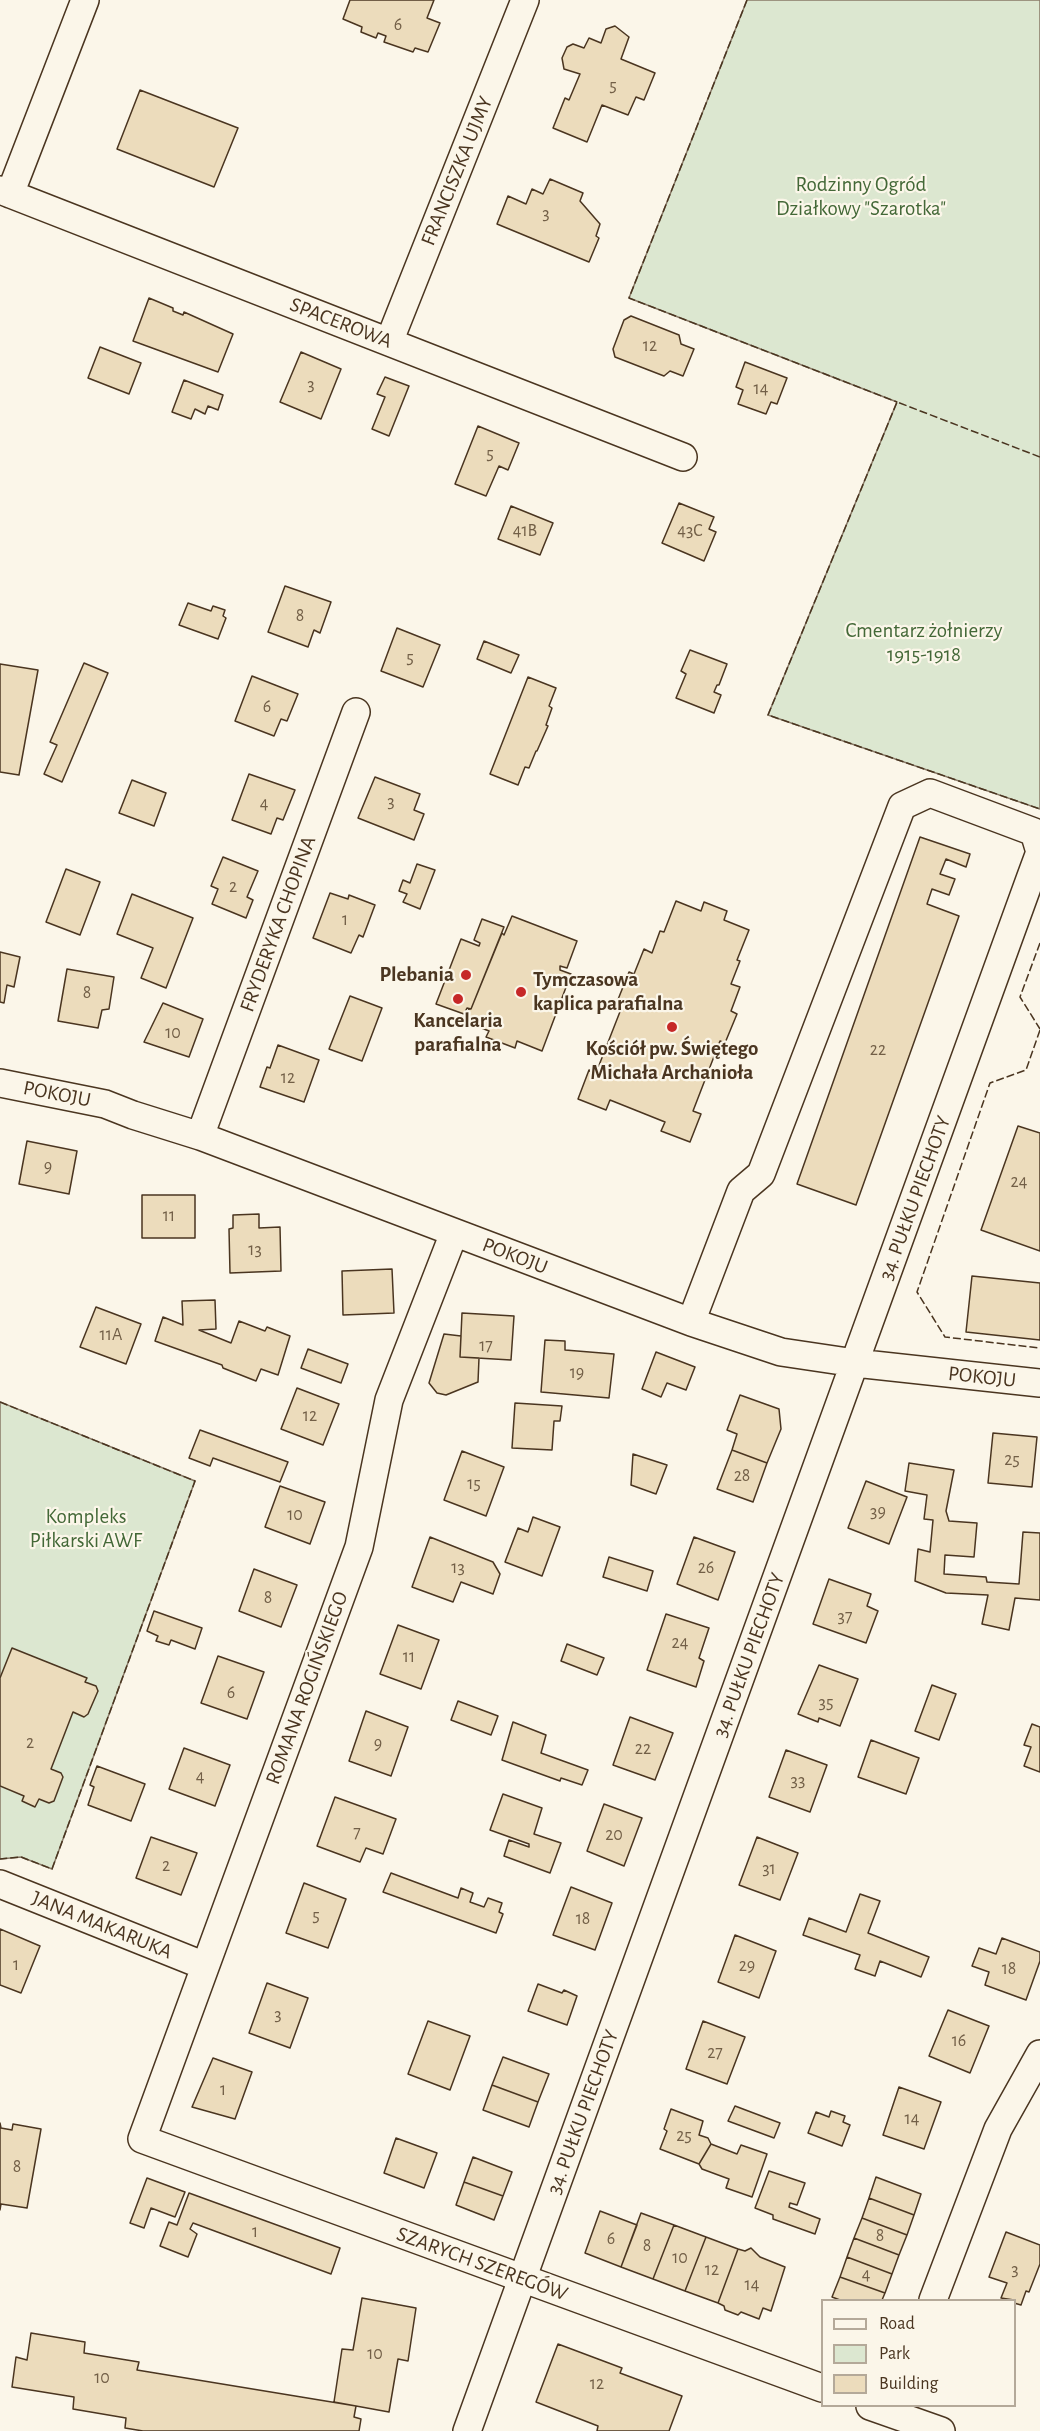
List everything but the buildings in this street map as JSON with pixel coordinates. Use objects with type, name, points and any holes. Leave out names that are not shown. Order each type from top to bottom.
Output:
[{"type":"street","points":[[5,192],[85,0]]},
{"type":"street","name":"FRANCISZKA UJMY","points":[[389,342],[525,0]]},
{"type":"street","name":"SPACEROWA","points":[[5,192],[683,456]]},
{"type":"street","name":"FRYDERYKA CHOPINA","points":[[200,1136],[356,712]]},
{"type":"street","name":"34. PUŁKU PIECHOTY","points":[[467,2431],[1040,852],[1034,832],[930,793],[902,806],[761,1174],[741,1191],[691,1322]]},
{"type":"street","name":"POKOJU","points":[[0,1083],[105,1104],[200,1136],[691,1322],[781,1352],[855,1363],[1040,1383]]},
{"type":"street","name":"ROMANA ROGIŃSKIEGO","points":[[142,2139],[359,1547],[389,1400],[454,1233]]},
{"type":"street","name":"JANA MAKARUKA","points":[[0,1884],[205,1966]]},
{"type":"street","points":[[934,2299],[998,2129],[1040,2054]]},
{"type":"street","name":"SZARYCH SZEREGÓW","points":[[142,2139],[821,2388]]},
{"type":"street","points":[[884,2408],[941,2431]]},
{"type":"green space","name":"Rodzinny Ogród Działkowy \"Szarotka\"","points":[[747,0],[1040,0],[1040,809],[768,715],[897,402],[629,298]]},
{"type":"green space","name":"Kompleks Piłkarski AWF","points":[[0,1402],[195,1481],[52,1869],[21,1857],[0,1859]]},
{"type":"fence","points":[[747,0],[629,298],[897,402]]},
{"type":"fence","points":[[1040,457],[897,402],[768,715],[1040,809]]},
{"type":"fence","points":[[1040,943],[1020,997],[1040,1029]]},
{"type":"fence","points":[[1040,1030],[1026,1070],[990,1083],[917,1292],[945,1337],[1040,1348]]},
{"type":"fence","points":[[0,1402],[195,1481],[52,1869],[21,1857],[0,1859]]},
{"type":"place","name":"Plebania","points":[[466,975]]},
{"type":"place","name":"Tymczasowa kaplica parafialna","points":[[521,992]]},
{"type":"place","name":"Kancelaria parafialna","points":[[458,999]]},
{"type":"place","name":"Kościół pw. Świętego Michała Archanioła","points":[[672,1027]]},
{"type":"park label","name":"Cmentarz żołnierzy 1915-1918","points":[[924,643]]}]
